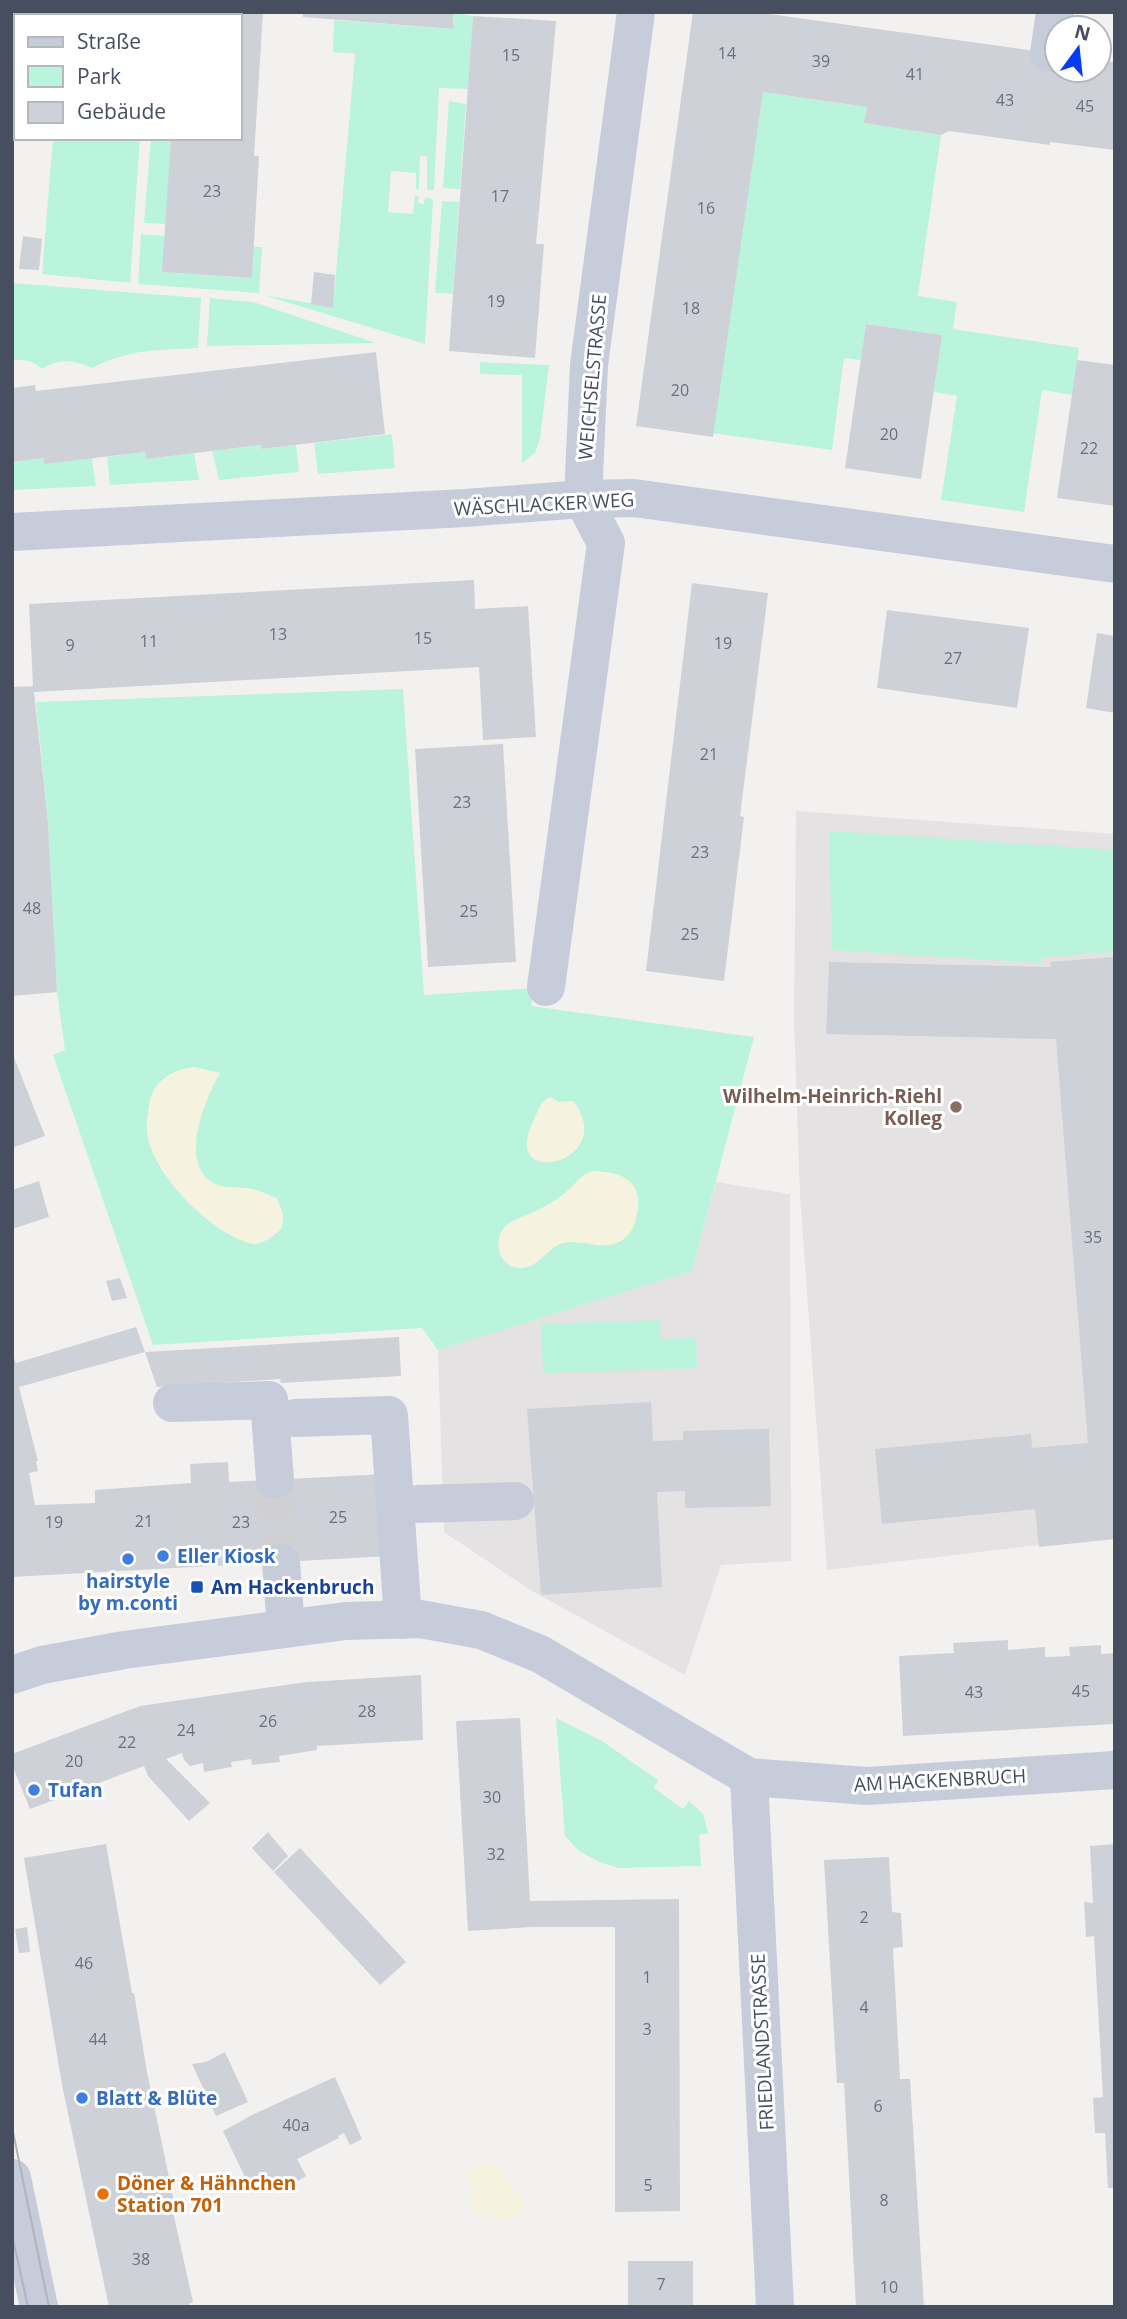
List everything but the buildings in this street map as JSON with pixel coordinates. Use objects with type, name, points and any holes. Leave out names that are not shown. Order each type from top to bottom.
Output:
[{"type":"street","name":"WEICHSELSTRASSE","points":[[583,499],[589,365],[636,12]]},
{"type":"street","name":"WÄSCHLACKER WEG","points":[[12,532],[634,498],[1115,564]]},
{"type":"street","points":[[546,987],[606,543],[583,499]]},
{"type":"street","points":[[172,1403],[269,1400],[275,1479]]},
{"type":"street","points":[[295,1418],[389,1415],[402,1620]]},
{"type":"street","points":[[418,1504],[514,1502]]},
{"type":"street","points":[[281,1563],[286,1628]]},
{"type":"street","name":"AM HACKENBRUCH","points":[[12,1675],[42,1665],[124,1650],[346,1621],[420,1619],[481,1630],[540,1654],[749,1776],[867,1786],[1115,1770]]},
{"type":"street","name":"FRIEDLANDSTRASSE","points":[[749,1776],[775,2307]]},
{"type":"street","points":[[12,2178],[39,2307]]},
{"type":"shaded area","name":"Wilhelm-Heinrich-Riehl Kolleg","points":[[796,811],[1115,834],[1115,1536],[827,1570],[800,1195],[794,1019]]},
{"type":"shaded area","points":[[716,1182],[790,1194],[791,1561],[721,1565],[685,1675],[532,1591],[444,1532],[438,1350],[692,1271]]},
{"type":"green space","points":[[453,13],[473,16],[468,89],[439,88],[434,190],[427,190],[427,156],[420,156],[419,189],[416,189],[416,173],[391,171],[388,212],[413,214],[415,196],[419,196],[418,203],[424,204],[425,197],[433,199],[425,344],[263,295],[333,307],[355,54],[333,52],[334,20],[453,29]]},
{"type":"green space","points":[[763,92],[867,107],[865,123],[941,135],[918,296],[957,302],[953,329],[1079,348],[1073,395],[1042,390],[1024,512],[941,500],[957,396],[934,392],[941,335],[866,324],[861,360],[844,358],[832,450],[712,433]]},
{"type":"green space","points":[[449,101],[466,104],[460,189],[443,188]]},
{"type":"green space","points":[[53,140],[140,140],[130,283],[42,274]]},
{"type":"green space","points":[[151,140],[171,140],[166,224],[144,223]]},
{"type":"green space","points":[[442,201],[459,202],[453,294],[435,293]]},
{"type":"green space","points":[[141,234],[165,236],[163,272],[251,278],[253,247],[262,247],[259,293],[138,284]]},
{"type":"green space","points":[[12,283],[201,298],[198,348],[131,354],[92,368],[67,361],[42,369],[28,361],[12,360]]},
{"type":"green space","points":[[210,298],[253,302],[376,343],[207,346]]},
{"type":"green space","points":[[480,362],[549,365],[540,439],[535,453],[522,463],[522,375],[480,374]]},
{"type":"green space","points":[[392,434],[395,468],[318,474],[314,443]]},
{"type":"green space","points":[[261,445],[262,449],[296,445],[299,472],[219,480],[212,451]]},
{"type":"green space","points":[[145,452],[146,459],[194,453],[199,480],[110,485],[107,457]]},
{"type":"green space","points":[[44,458],[44,463],[92,458],[96,486],[12,490],[12,462]]},
{"type":"green space","points":[[403,689],[424,995],[535,988],[531,1006],[754,1037],[692,1271],[438,1350],[422,1328],[153,1345],[53,1055],[65,1050],[57,992],[48,822],[36,702]]},
{"type":"green space","points":[[829,831],[1115,850],[1115,952],[1042,957],[1041,963],[832,950]]},
{"type":"green space","points":[[660,1320],[661,1339],[696,1338],[697,1368],[543,1373],[541,1324]]},
{"type":"green space","points":[[556,1718],[602,1741],[658,1780],[654,1788],[683,1809],[689,1801],[703,1814],[708,1833],[699,1835],[701,1866],[619,1868],[599,1862],[579,1851],[565,1836]]},
{"type":"sand","points":[[194,1067],[220,1073],[201,1117],[196,1150],[198,1165],[205,1177],[218,1185],[251,1189],[277,1198],[283,1214],[282,1228],[263,1242],[255,1244],[239,1240],[201,1214],[176,1189],[150,1146],[147,1122],[154,1089],[171,1074]]},
{"type":"sand","points":[[551,1097],[558,1102],[573,1101],[584,1122],[582,1140],[572,1153],[558,1161],[543,1162],[532,1157],[527,1144],[540,1107]]},
{"type":"sand","points":[[594,1171],[623,1177],[634,1187],[637,1194],[637,1215],[627,1236],[607,1245],[563,1243],[529,1267],[509,1265],[498,1247],[501,1233],[507,1225],[552,1202],[582,1177]]},
{"type":"sand","points":[[492,2162],[523,2198],[524,2210],[520,2216],[499,2221],[475,2213],[465,2174],[470,2168]]},
{"type":"tunnel","points":[[275,1480],[281,1563]]},
{"type":"tram line","points":[[12,2127],[49,2307]]},
{"type":"tram line","points":[[12,2235],[28,2307]]},
{"type":"place","name":"Wilhelm-Heinrich-Riehl Kolleg","points":[[956,1107]]},
{"type":"place","name":"Eller Kiosk","points":[[163,1556]]},
{"type":"place","name":"hairstyle by m.conti","points":[[128,1559]]},
{"type":"place","name":"Am Hackenbruch","points":[[197,1587]]},
{"type":"place","name":"Tufan","points":[[34,1790]]},
{"type":"place","name":"Blatt & Blüte","points":[[82,2098]]},
{"type":"place","name":"Döner & Hähnchen Station 701","points":[[103,2194]]}]
